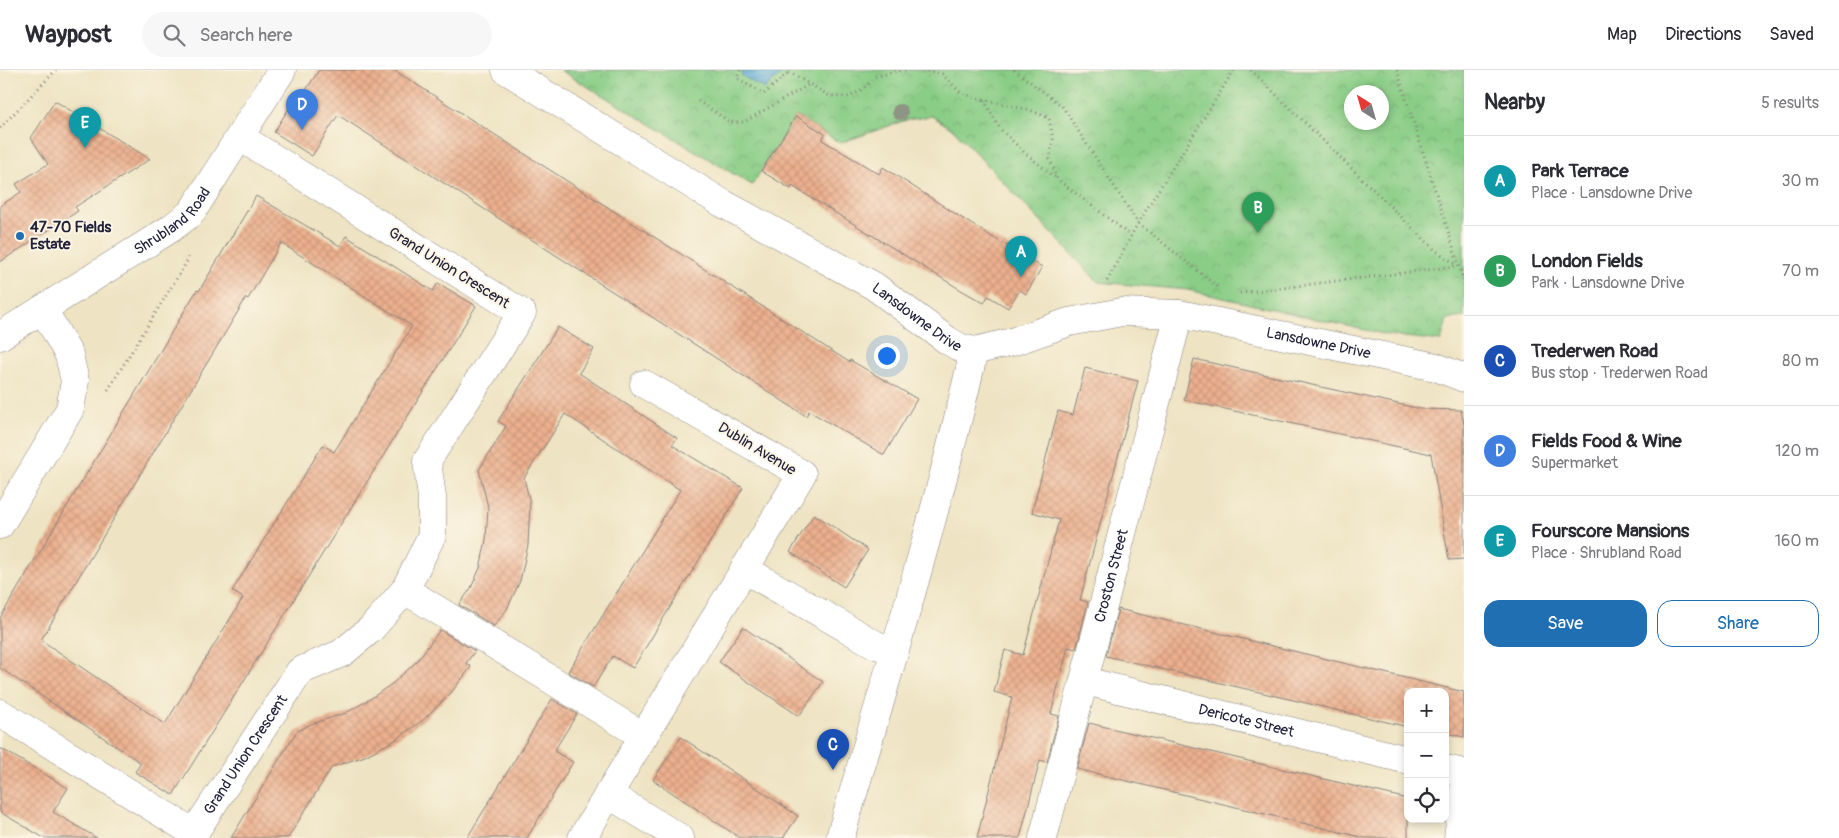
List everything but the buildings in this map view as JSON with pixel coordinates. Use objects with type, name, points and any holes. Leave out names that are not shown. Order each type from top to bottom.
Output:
[{"type":"street","name":"Shrubland Road","points":[[0,336],[170,230],[191,214],[282,70]]},
{"type":"street","name":"Lansdowne Drive","points":[[506,70],[722,203],[874,286],[947,340],[962,348],[974,351],[1012,342],[1070,322],[1122,312],[1179,314],[1436,367],[1464,378]]},
{"type":"street","name":"Grand Union Crescent","points":[[0,713],[194,833],[300,671],[342,653],[371,629],[405,590],[432,535],[432,497],[427,460],[522,313],[240,137]]},
{"type":"street","points":[[0,525],[70,409],[75,381],[69,355],[43,310]]},
{"type":"street","name":"Croston Street","points":[[1043,838],[1179,314]]},
{"type":"street","points":[[840,838],[959,416],[974,351]]},
{"type":"street","name":"Dublin Avenue","points":[[582,838],[802,474],[644,384]]},
{"type":"street","points":[[744,569],[876,645],[894,650]]},
{"type":"street","points":[[405,590],[644,736]]},
{"type":"street","name":"Dericote Street","points":[[1085,681],[1404,759]]},
{"type":"street","points":[[1449,770],[1464,773]]},
{"type":"street","points":[[1458,838],[1464,788]]},
{"type":"street","points":[[608,794],[680,838]]},
{"type":"path","points":[[0,128],[56,70]]},
{"type":"path","points":[[740,70],[737,78],[764,94],[789,71],[830,96],[850,96],[864,88],[875,77],[909,70]]},
{"type":"path","points":[[922,70],[942,74],[960,92],[973,98],[1030,110],[1049,118],[1053,139],[1050,159],[1058,179]]},
{"type":"path","points":[[1014,70],[1062,106],[1138,223],[1226,294]]},
{"type":"path","points":[[1104,289],[1138,223],[1234,70]]},
{"type":"path","points":[[1251,70],[1435,250],[1458,266]]},
{"type":"path","points":[[1397,70],[1464,281]]},
{"type":"path","points":[[698,101],[730,122],[744,122],[810,84]]},
{"type":"path","points":[[984,99],[1000,129],[1024,152],[1131,236]]},
{"type":"path","points":[[105,395],[188,260]]},
{"type":"path","points":[[1236,293],[1458,266]]},
{"type":"green space","points":[[560,70],[1464,70],[1464,317],[1447,319],[1441,341],[1387,335],[1188,290],[1098,282],[954,130],[932,116],[906,120],[840,143],[796,116],[752,185]]},
{"type":"water","points":[[743,70],[785,71],[764,89],[741,75]]},
{"type":"place","name":"Fields Food & Wine","points":[[302,130]]},
{"type":"place","name":"Fourscore Mansions","points":[[85,148]]},
{"type":"place","name":"London Fields","points":[[1258,233]]},
{"type":"place","name":"47-70 Fields Estate","points":[[20,236]]},
{"type":"place","name":"Park Terrace","points":[[1021,277]]},
{"type":"place","name":"Trederwen Road","points":[[833,770]]}]
